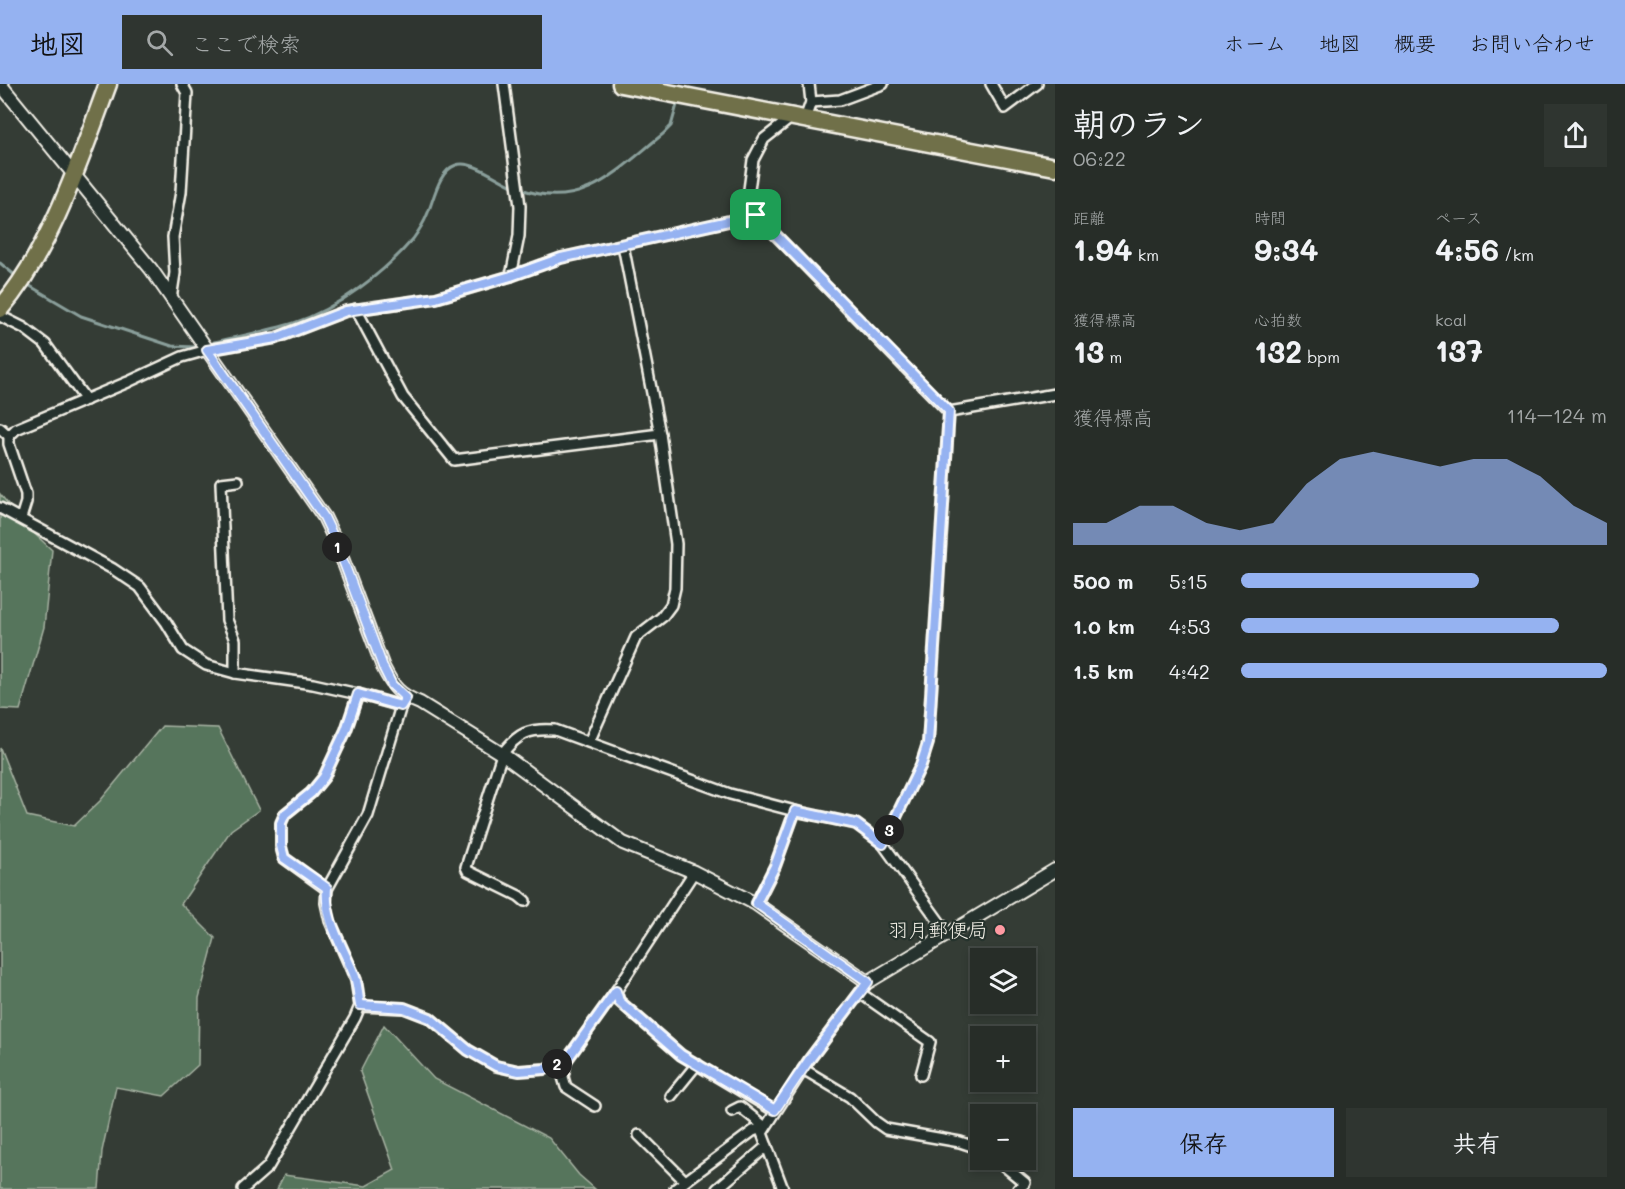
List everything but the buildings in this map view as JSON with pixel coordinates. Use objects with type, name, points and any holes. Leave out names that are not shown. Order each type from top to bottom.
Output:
[{"type":"highway","points":[[0,309],[30,266],[75,176],[108,84]]},
{"type":"highway","points":[[621,84],[1055,167]]},
{"type":"street","points":[[0,84],[151,269],[324,517],[336,542],[383,667],[404,702]]},
{"type":"street","points":[[171,299],[175,273],[173,237],[181,192],[187,93],[182,84]]},
{"type":"street","points":[[504,84],[518,196],[519,236],[511,276]]},
{"type":"street","points":[[809,84],[811,102],[799,118],[764,139],[753,160],[748,197],[756,215],[949,411],[928,743],[921,765],[883,844]]},
{"type":"street","points":[[811,102],[840,100],[883,84]]},
{"type":"street","points":[[991,84],[1005,108],[1037,84]]},
{"type":"street","points":[[21,518],[26,494],[9,444],[9,436],[16,429],[182,357],[207,350],[276,338],[346,311],[436,298],[511,276],[561,258],[756,215]]},
{"type":"street","points":[[589,742],[636,637],[662,617],[671,605],[675,588],[676,544],[660,434],[623,245]]},
{"type":"street","points":[[356,309],[403,397],[454,460],[660,434]]},
{"type":"street","points":[[0,316],[24,328],[45,344],[86,400]]},
{"type":"street","points":[[949,411],[1055,394]]},
{"type":"street","points":[[0,428],[9,436]]},
{"type":"street","points":[[234,673],[235,640],[227,620],[220,483],[237,481]]},
{"type":"street","points":[[0,508],[113,569],[140,587],[183,650],[206,665],[234,673],[420,703],[502,754],[623,843],[694,872],[756,903],[868,982]]},
{"type":"street","points":[[327,888],[284,858],[281,846],[281,823],[285,814],[311,793],[324,777],[346,730],[358,694]]},
{"type":"street","points":[[243,1189],[268,1167],[355,1018],[360,1005],[356,980],[330,921],[326,903],[327,888],[368,815],[404,702]]},
{"type":"street","points":[[525,901],[468,871],[466,867],[502,754],[513,739],[529,730],[555,729],[730,794],[856,824],[883,844],[948,934]]},
{"type":"street","points":[[756,903],[775,866],[795,811]]},
{"type":"street","points":[[783,1189],[762,1133],[803,1069],[868,982],[1055,870]]},
{"type":"street","points":[[595,1106],[566,1087],[563,1077],[566,1061],[616,991],[694,872]]},
{"type":"street","points":[[616,991],[619,1001],[681,1055],[775,1110]]},
{"type":"street","points":[[860,993],[930,1042],[921,1075]]},
{"type":"street","points":[[360,1005],[404,1008],[430,1018],[468,1050],[496,1066],[519,1071],[545,1069],[566,1061]]},
{"type":"street","points":[[671,1096],[697,1064]]},
{"type":"street","points":[[803,1069],[850,1097],[885,1129],[970,1145]]},
{"type":"street","points":[[732,1111],[740,1107],[765,1127]]},
{"type":"street","points":[[675,1189],[753,1131],[765,1127]]},
{"type":"street","points":[[639,1135],[685,1181]]},
{"type":"street","points":[[717,1189],[767,1146]]},
{"type":"street","points":[[1009,1170],[1025,1183],[1018,1189]]},
{"type":"green space","points":[[0,494],[24,524],[52,550],[44,627],[20,710],[0,709]]},
{"type":"green space","points":[[162,726],[218,728],[259,810],[231,830],[181,904],[215,938],[199,998],[198,1065],[164,1096],[116,1087],[102,1151],[99,1189],[0,1189],[0,748],[27,816],[74,826],[100,801]]},
{"type":"green space","points":[[384,1025],[434,1079],[549,1138],[579,1175],[595,1189],[277,1189],[284,1175],[366,1186],[395,1170],[360,1072]]},
{"type":"waterway","points":[[521,189],[543,195],[563,195],[582,191],[599,183],[631,161],[671,126],[678,101]]},
{"type":"waterway","points":[[214,342],[264,331],[310,317],[327,309],[374,277],[413,239],[426,218],[437,187],[450,168],[462,164],[470,165],[515,187]]},
{"type":"waterway","points":[[0,263],[17,277]]},
{"type":"waterway","points":[[25,283],[81,316],[172,346],[195,347]]},
{"type":"place","name":"羽月郵便局","points":[[1000,930]]},
{"type":"route","points":[[756,215],[949,411],[934,672],[928,743],[921,765],[883,844],[856,824],[795,811],[775,866],[756,903],[868,982],[809,1060],[775,1110],[681,1055],[619,1001],[616,991],[566,1061],[545,1069],[519,1071],[496,1066],[468,1050],[430,1018],[404,1008],[360,1005],[356,980],[330,921],[326,903],[327,888],[284,858],[281,846],[281,823],[285,814],[311,793],[324,777],[346,730],[358,694],[401,706],[406,698],[392,685],[383,667],[336,542],[324,517],[207,350],[276,338],[346,311],[436,298],[511,276],[561,258],[756,215]]}]
